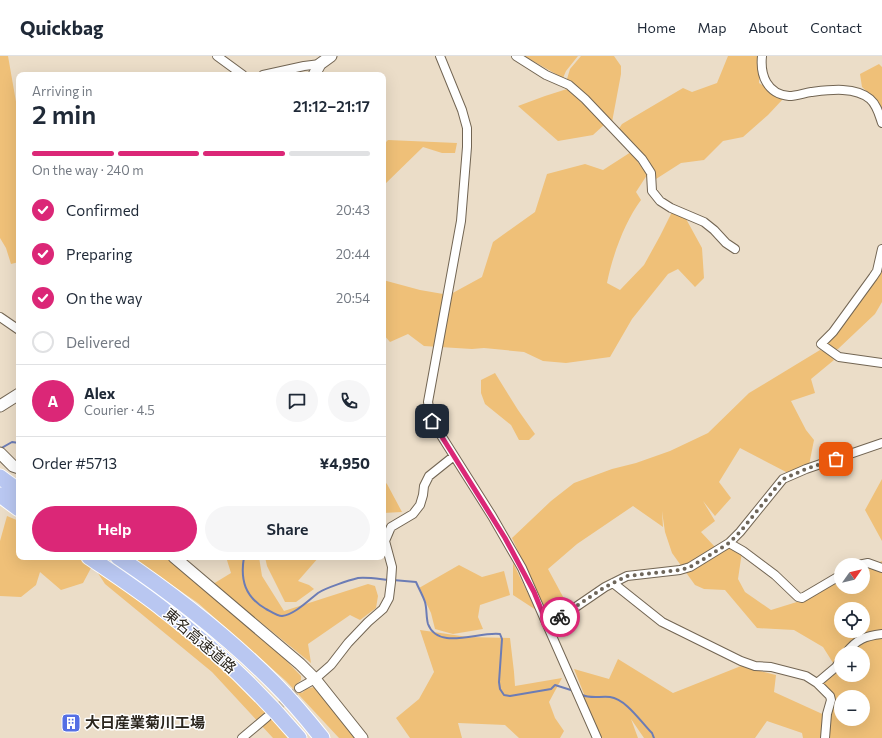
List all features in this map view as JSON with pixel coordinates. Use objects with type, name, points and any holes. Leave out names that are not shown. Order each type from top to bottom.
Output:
[{"type":"highway","points":[[0,477],[16,489]]},
{"type":"highway","points":[[0,495],[16,507]]},
{"type":"highway","name":"東名高速道路","points":[[93,560],[164,610],[210,647],[250,685],[299,738]]},
{"type":"highway","name":"東名高速道路","points":[[122,560],[176,598],[252,662],[280,690],[322,738]]},
{"type":"street","points":[[217,56],[239,72]]},
{"type":"street","points":[[316,72],[320,64],[331,56]]},
{"type":"street","points":[[440,56],[460,103],[467,128],[467,147],[461,221],[428,402],[432,421],[519,562],[534,592],[597,738]]},
{"type":"street","points":[[516,56],[546,75],[569,85],[592,105],[604,120],[642,159],[651,173],[652,191],[660,201],[671,208],[704,222],[735,250]]},
{"type":"street","points":[[762,56],[761,66],[763,76],[767,83],[779,93],[790,96],[811,92],[838,90],[861,94],[869,98],[874,103],[882,123]]},
{"type":"street","points":[[277,72],[320,64]]},
{"type":"street","points":[[882,249],[877,271],[873,278],[833,332],[821,344],[839,357],[882,363]]},
{"type":"street","points":[[0,317],[16,328]]},
{"type":"street","points":[[0,406],[16,396]]},
{"type":"street","points":[[548,626],[605,587],[627,576],[680,570],[690,567],[729,543],[740,532],[783,479],[806,469],[882,443]]},
{"type":"street","points":[[0,453],[13,466],[16,467]]},
{"type":"street","points":[[386,538],[390,527],[413,514],[420,505],[424,495],[424,486],[429,476],[454,456]]},
{"type":"street","points":[[729,543],[775,575],[798,597],[802,598],[834,579]]},
{"type":"street","points":[[299,688],[315,679],[331,665],[353,638],[383,609],[390,598],[392,567],[386,545]]},
{"type":"street","points":[[178,560],[280,646],[315,679],[362,738]]},
{"type":"street","points":[[870,564],[882,568]]},
{"type":"street","points":[[613,583],[662,622],[755,666],[771,667],[806,676],[817,683],[830,696],[831,700],[827,714],[825,738]]},
{"type":"street","points":[[851,646],[868,636],[882,634]]},
{"type":"street","points":[[817,683],[834,669]]},
{"type":"street","points":[[242,738],[267,717]]},
{"type":"shaded area","points":[[0,56],[8,56],[16,102],[16,263],[11,264],[6,248],[0,238]]},
{"type":"shaded area","points":[[524,56],[578,56],[566,71],[563,78]]},
{"type":"shaded area","points":[[581,56],[614,56],[621,66],[621,74],[612,122],[593,101],[567,79],[570,69]]},
{"type":"shaded area","points":[[728,56],[760,56],[759,83],[783,99],[768,115],[743,137],[723,141],[704,160],[681,163],[656,179],[649,166],[649,161],[618,130],[622,124],[683,88],[692,92],[717,83]]},
{"type":"shaded area","points":[[879,64],[882,67],[882,115],[875,99],[862,87],[860,74]]},
{"type":"shaded area","points":[[567,89],[605,124],[593,135],[558,141],[518,106]]},
{"type":"shaded area","points":[[388,140],[457,143],[455,153],[442,153],[423,147],[386,183],[386,142]]},
{"type":"shaded area","points":[[631,152],[647,175],[636,192],[641,200],[630,218],[620,240],[612,262],[607,283],[620,290],[644,265],[672,212],[685,217],[702,248],[704,278],[695,287],[678,269],[668,274],[632,319],[610,357],[566,363],[543,361],[524,352],[484,348],[472,349],[424,346],[408,334],[390,342],[386,337],[386,281],[420,290],[449,295],[482,277],[493,242],[535,212],[547,174],[585,164],[603,170]]},
{"type":"shaded area","points":[[882,267],[882,302],[875,314],[838,349],[833,350],[827,345],[880,275]]},
{"type":"shaded area","points":[[820,350],[828,353],[834,360],[811,379],[815,393],[791,401],[806,430],[814,440],[809,465],[788,473],[740,448],[719,482],[731,498],[715,516],[703,501],[715,521],[701,532],[715,547],[732,535],[742,552],[738,579],[745,592],[771,610],[800,601],[834,584],[834,594],[870,594],[870,567],[882,561],[882,738],[803,738],[802,733],[767,721],[755,738],[644,738],[631,719],[638,738],[598,738],[594,721],[584,700],[584,694],[574,669],[609,679],[618,659],[673,693],[741,666],[776,675],[774,692],[829,717],[834,701],[834,726],[870,726],[870,690],[834,690],[834,697],[823,684],[834,668],[834,682],[870,682],[870,646],[834,646],[834,664],[823,647],[794,630],[757,628],[725,590],[704,589],[695,585],[672,553],[665,532],[662,511],[663,527],[633,506],[577,544],[548,569],[568,606],[550,620],[512,538],[551,501],[574,483],[612,469],[636,463],[670,451],[708,433],[749,393]]},
{"type":"shaded area","points":[[495,373],[535,434],[529,440],[519,440],[511,425],[485,404],[481,393],[481,380]]},
{"type":"shaded area","points":[[882,479],[882,541],[865,510]]},
{"type":"shaded area","points":[[386,483],[387,484],[402,512],[386,513]]},
{"type":"shaded area","points":[[7,516],[16,520],[16,560],[81,560],[91,568],[83,583],[61,590],[40,572],[36,585],[21,597],[0,596],[0,541]]},
{"type":"shaded area","points":[[135,560],[170,560],[274,648],[301,676],[301,680],[295,686],[302,693],[306,689],[314,687],[356,738],[339,738],[286,681],[198,603]]},
{"type":"shaded area","points":[[227,560],[259,560],[262,576],[284,611],[368,584],[375,586],[378,596],[376,608],[360,620],[350,615],[308,644],[311,663],[213,584],[231,573]]},
{"type":"shaded area","points":[[266,560],[316,560],[298,581],[309,585],[314,589],[296,602],[285,602],[267,566]]},
{"type":"shaded area","points":[[513,563],[536,610],[513,595]]},
{"type":"shaded area","points":[[459,565],[482,577],[504,571],[510,595],[480,605],[478,617],[483,629],[453,634],[435,629],[431,613],[419,588]]},
{"type":"shaded area","points":[[94,567],[180,629],[257,698],[293,738],[273,738],[212,672],[105,584]]},
{"type":"shaded area","points":[[420,630],[468,637],[510,638],[515,686],[562,678],[549,702],[555,718],[564,731],[560,738],[519,738],[505,725],[458,723],[462,738],[410,738],[396,718],[419,699],[434,672]]},
{"type":"waterway","points":[[0,449],[12,442],[16,443]]},
{"type":"waterway","points":[[244,560],[244,580],[249,593],[259,604],[280,616],[287,615],[301,607],[321,591],[344,582],[358,578],[389,580]]},
{"type":"waterway","points":[[393,580],[416,582],[425,602],[428,624],[433,632],[441,637],[460,638],[500,634],[502,639],[499,682],[500,689],[504,695],[510,696],[551,689],[555,685],[574,691]]},
{"type":"waterway","points":[[582,695],[592,697],[610,697],[622,702],[638,717],[652,733],[654,738]]},
{"type":"tunnel","points":[[272,713],[299,688]]},
{"type":"way so far","points":[[560,617],[605,587],[627,576],[680,570],[690,567],[729,543],[740,532],[783,479],[806,469],[836,459]]},
{"type":"place","name":"大日産業菊川工場","points":[[71,723]]},
{"type":"route","points":[[432,421],[478,493],[522,568],[548,626],[560,617]]}]
